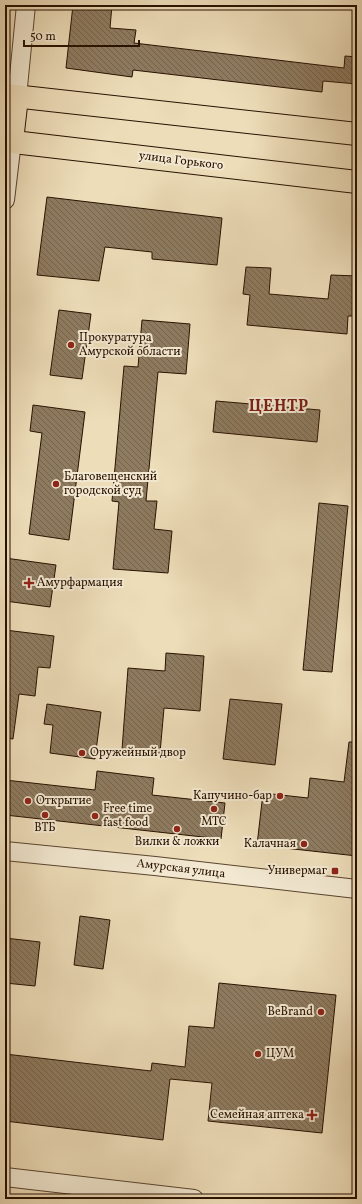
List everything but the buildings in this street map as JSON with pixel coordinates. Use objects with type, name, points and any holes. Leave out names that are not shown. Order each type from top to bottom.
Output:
[{"type":"main road","points":[[8,141],[11,96],[357,134]]},
{"type":"main road","name":"улица Горького","points":[[8,141],[357,182]]},
{"type":"street","points":[[11,96],[26,5]]},
{"type":"street","points":[[5,200],[8,141]]},
{"type":"street","name":"Амурская улица","points":[[5,851],[357,889]]},
{"type":"street","points":[[5,1177],[194,1199]]},
{"type":"place","name":"Прокуратура Амурской области","points":[[71,345]]},
{"type":"place","name":"Благовещенский городской суд","points":[[56,484]]},
{"type":"place","name":"Амурфармация","points":[[29,583]]},
{"type":"place","name":"Оружейный двор","points":[[82,753]]},
{"type":"place","name":"Капучино-бар","points":[[280,796]]},
{"type":"place","name":"Открытие","points":[[28,801]]},
{"type":"place","name":"МТС","points":[[214,809]]},
{"type":"place","name":"ВТБ","points":[[45,815]]},
{"type":"place","name":"Free time fast food","points":[[95,816]]},
{"type":"place","name":"Вилки & ложки","points":[[177,829]]},
{"type":"place","name":"Калачная","points":[[304,844]]},
{"type":"place","name":"Универмаг","points":[[335,871]]},
{"type":"place","name":"BeBrand","points":[[321,1012]]},
{"type":"place","name":"ЦУМ","points":[[258,1054]]},
{"type":"place","name":"Семейная аптека","points":[[312,1115]]},
{"type":"district","name":"ЦЕНТР","points":[[279,407]]}]
